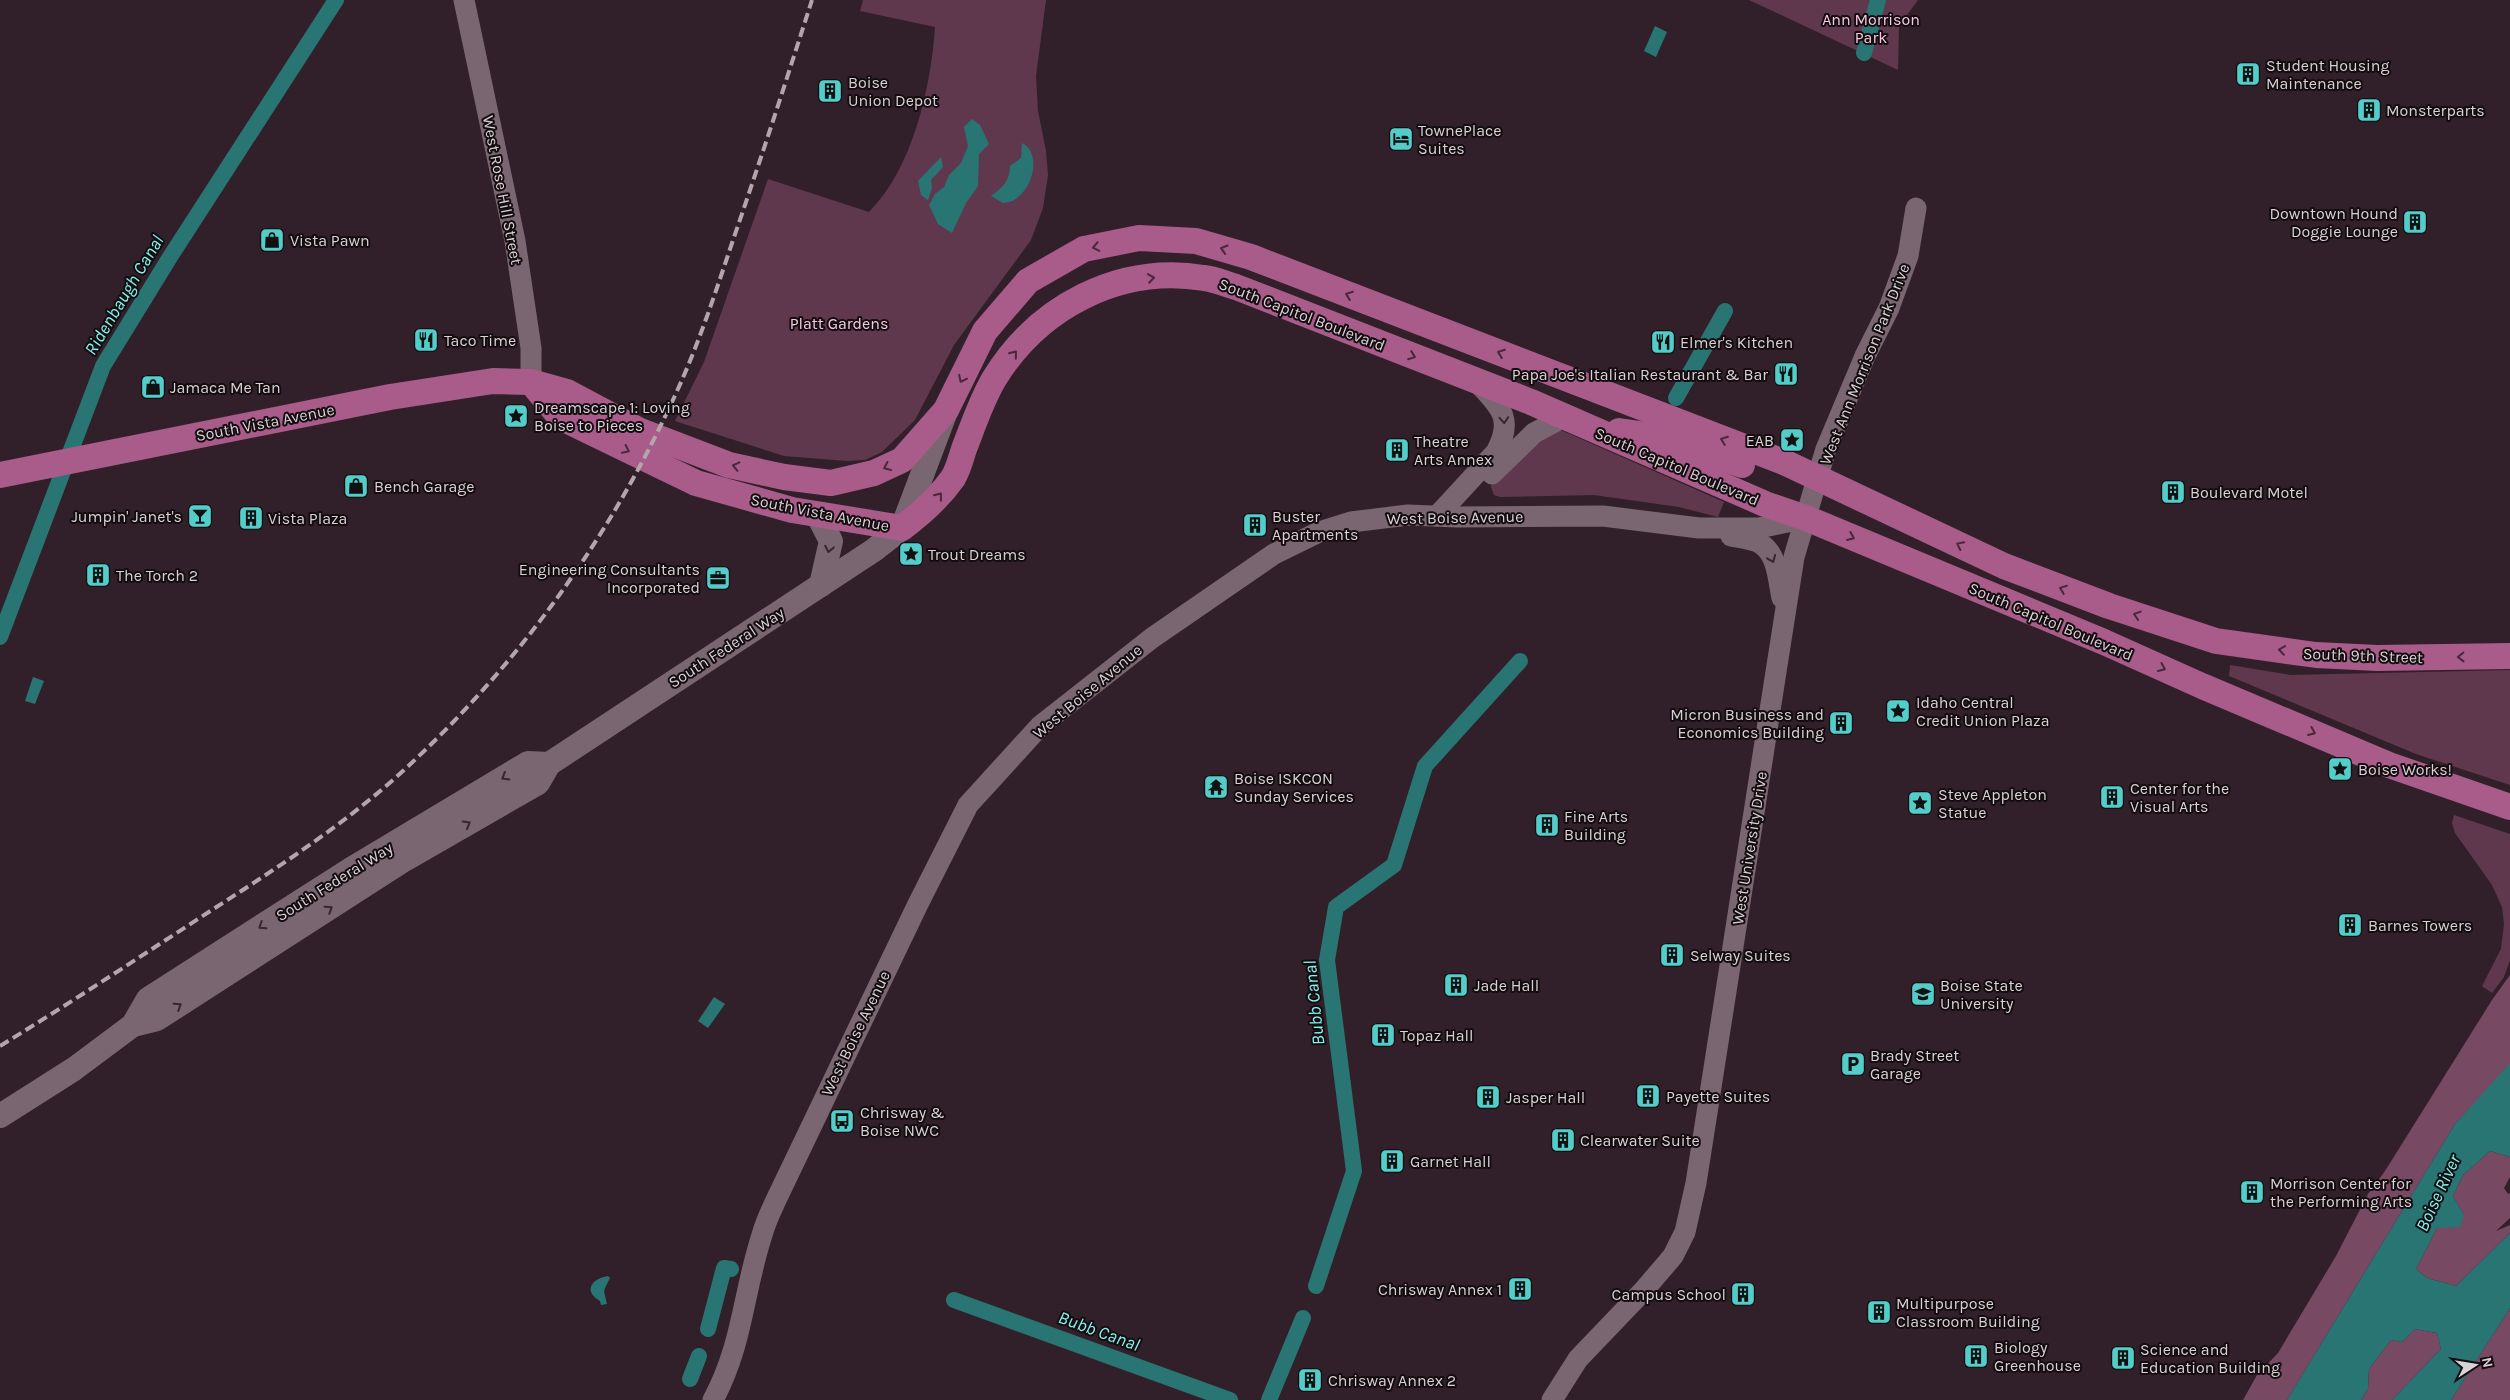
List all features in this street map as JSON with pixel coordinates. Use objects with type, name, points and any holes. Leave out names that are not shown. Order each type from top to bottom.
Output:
[{"type":"main road","name":"South Capitol Boulevard","points":[[902,528],[946,410],[985,331],[1028,281],[1084,249],[1139,238],[1196,240],[1251,257],[1816,484],[2004,566],[2109,606],[2216,641]]},
{"type":"main road","name":"South Capitol Boulevard","points":[[902,528],[932,505],[954,476],[975,421],[994,379],[1039,324],[1070,302],[1094,290],[1118,283],[1164,276],[1204,278],[1236,288],[1477,382],[1765,504],[1806,518],[2104,642],[2202,686],[2389,764],[2510,807]]},
{"type":"main road","name":"South Vista Avenue","points":[[0,475],[390,397],[494,381],[531,382],[567,392],[640,432],[729,465],[784,477],[831,483],[874,473],[902,460],[946,410]]},
{"type":"main road","name":"South Vista Avenue","points":[[531,382],[560,417],[696,483],[739,496],[817,514],[902,528]]},
{"type":"main road","points":[[1575,422],[1661,437],[1816,484]]},
{"type":"main road","points":[[817,514],[831,541],[821,586]]},
{"type":"main road","name":"South Federal Way","points":[[0,1116],[74,1069],[133,1025],[158,1019],[404,860],[538,783],[549,764],[821,586],[902,528]]},
{"type":"main road","name":"South 9th Street","points":[[2216,641],[2316,655],[2377,658],[2510,656]]},
{"type":"street","name":"West Rose Hill Street","points":[[464,0],[515,240],[531,348],[531,382]]},
{"type":"street","name":"West Ann Morrison Park Drive","points":[[1806,518],[1826,448],[1865,356],[1889,308],[1908,256],[1916,208]]},
{"type":"street","points":[[1437,516],[1496,452],[1503,440],[1505,427],[1503,411],[1477,382]]},
{"type":"street","points":[[1458,517],[1472,495],[1534,432],[1575,422]]},
{"type":"street","name":"West Boise Avenue","points":[[713,1400],[724,1380],[738,1339],[762,1236],[776,1200],[914,911],[968,806],[1040,726],[1152,638],[1274,554],[1319,532],[1351,522],[1408,515],[1458,517],[1603,516],[1699,528],[1760,543],[1770,552],[1774,559],[1785,610]]},
{"type":"street","name":"West Boise Avenue","points":[[1699,528],[1759,528],[1806,518]]},
{"type":"street","name":"West University Drive","points":[[1552,1400],[1578,1359],[1644,1290],[1673,1256],[1686,1232],[1692,1206],[1785,610],[1794,557],[1806,518]]},
{"type":"green space","name":"Platt Gardens","points":[[863,0],[1046,0],[1036,76],[1038,111],[1046,151],[1048,175],[1043,208],[1031,240],[954,345],[915,420],[882,452],[865,460],[847,461],[784,456],[675,421],[704,362],[768,179],[869,212],[884,194],[908,150],[924,100],[935,27],[860,11]]},
{"type":"green space","name":"Ann Morrison Park","points":[[1749,0],[1918,0],[1899,26],[1898,70]]},
{"type":"green space","points":[[1554,429],[1563,431],[1724,502],[1718,517],[1679,507],[1594,495],[1500,497],[1494,495],[1491,487],[1492,483]]},
{"type":"green space","points":[[2230,665],[2291,675],[2510,670],[2510,785],[2416,754],[2229,676]]},
{"type":"green space","points":[[2454,815],[2510,834],[2510,960],[2504,977],[2492,993],[2482,986],[2501,949],[2504,924],[2502,907],[2492,885],[2455,833],[2452,823]]},
{"type":"shaded area","points":[[2510,975],[2510,1066],[2455,1124],[2287,1400],[2243,1400],[2257,1375],[2278,1353],[2336,1256],[2368,1194],[2385,1171],[2492,1000]]},
{"type":"shaded area","points":[[2490,1151],[2510,1157],[2510,1177],[2504,1188],[2508,1194],[2510,1193],[2510,1218],[2496,1231],[2510,1225],[2510,1233],[2456,1286],[2427,1278],[2416,1269],[2437,1228],[2464,1215],[2453,1196],[2463,1175]]},
{"type":"shaded area","points":[[2510,1308],[2510,1400],[2451,1400]]},
{"type":"shaded area","points":[[2415,1329],[2437,1333],[2441,1349],[2392,1400],[2361,1400],[2368,1389],[2369,1369],[2391,1340],[2402,1342]]},
{"type":"water","points":[[1655,26],[1667,32],[1656,57],[1644,51]]},
{"type":"water","points":[[972,119],[980,125],[989,144],[979,154],[978,186],[966,203],[952,233],[938,224],[929,205],[935,194],[944,187],[949,175],[961,163],[968,146],[964,127]]},
{"type":"water","points":[[1022,143],[1032,155],[1033,172],[1026,188],[1020,195],[1013,201],[1003,203],[991,196],[1005,184],[1009,176],[1010,166],[1021,158]]},
{"type":"water","points":[[941,157],[943,167],[931,180],[932,188],[928,200],[921,195],[918,181]]},
{"type":"water","points":[[33,677],[44,681],[35,704],[25,701]]},
{"type":"water","points":[[714,997],[725,1004],[708,1028],[698,1021]]},
{"type":"water","name":"Boise River","points":[[2510,1063],[2510,1157],[2490,1151],[2463,1175],[2453,1196],[2464,1215],[2460,1227],[2437,1228],[2416,1269],[2427,1278],[2456,1286],[2510,1233],[2510,1308],[2451,1400],[2392,1400],[2441,1349],[2437,1333],[2415,1329],[2402,1342],[2391,1340],[2369,1369],[2368,1389],[2361,1400],[2287,1400],[2455,1124]]},
{"type":"water","points":[[608,1276],[610,1278],[604,1291],[607,1304],[601,1305],[600,1301],[592,1293],[591,1286],[597,1280]]},
{"type":"waterway","name":"Ridenbaugh Canal","points":[[0,637],[103,366],[170,257],[336,0]]},
{"type":"waterway","name":"Bubb Canal","points":[[1864,53],[1878,0]]},
{"type":"waterway","name":"Bubb Canal","points":[[1676,398],[1725,311]]},
{"type":"waterway","name":"Bubb Canal","points":[[1316,1286],[1354,1171],[1327,960],[1336,907],[1394,865],[1425,766],[1520,661]]},
{"type":"waterway","name":"Bubb Canal","points":[[708,1329],[724,1268],[731,1269]]},
{"type":"waterway","name":"Bubb Canal","points":[[954,1300],[1230,1400]]},
{"type":"waterway","name":"Bubb Canal","points":[[1269,1400],[1303,1318]]},
{"type":"waterway","name":"Bubb Canal","points":[[690,1379],[699,1356]]},
{"type":"railway","points":[[0,1046],[251,884],[304,849],[356,811],[404,770],[484,689],[556,600],[618,505],[646,455],[680,384],[697,344],[718,284],[812,0]]},
{"type":"place","name":"Student Housing Maintenance","points":[[2248,74]]},
{"type":"place","name":"Boise Union Depot","points":[[830,91]]},
{"type":"place","name":"Monsterparts","points":[[2369,110]]},
{"type":"place","name":"TownePlace Suites","points":[[1401,139]]},
{"type":"place","name":"Downtown Hound Doggie Lounge","points":[[2415,222]]},
{"type":"place","name":"Vista Pawn","points":[[272,240]]},
{"type":"place","name":"Taco Time","points":[[426,340]]},
{"type":"place","name":"Elmer's Kitchen","points":[[1663,342]]},
{"type":"place","name":"Papa Joe's Italian Restaurant & Bar","points":[[1786,374]]},
{"type":"place","name":"Jamaca Me Tan","points":[[153,387]]},
{"type":"place","name":"Dreamscape 1: Loving Boise to Pieces","points":[[516,416]]},
{"type":"place","name":"EAB","points":[[1792,440]]},
{"type":"place","name":"Theatre Arts Annex","points":[[1397,450]]},
{"type":"place","name":"Bench Garage","points":[[356,486]]},
{"type":"place","name":"Boulevard Motel","points":[[2173,492]]},
{"type":"place","name":"Jumpin' Janet's","points":[[200,516]]},
{"type":"place","name":"Vista Plaza","points":[[251,518]]},
{"type":"place","name":"Buster Apartments","points":[[1255,525]]},
{"type":"place","name":"Trout Dreams","points":[[911,554]]},
{"type":"place","name":"The Torch 2","points":[[98,575]]},
{"type":"place","name":"Engineering Consultants Incorporated","points":[[718,578]]},
{"type":"place","name":"Idaho Central Credit Union Plaza","points":[[1898,711]]},
{"type":"place","name":"Micron Business and Economics Building","points":[[1841,723]]},
{"type":"place","name":"Boise Works!","points":[[2340,769]]},
{"type":"place","name":"Boise ISKCON Sunday Services","points":[[1216,787]]},
{"type":"place","name":"Center for the Visual Arts","points":[[2112,797]]},
{"type":"place","name":"Steve Appleton Statue","points":[[1920,803]]},
{"type":"place","name":"Fine Arts Building","points":[[1547,825]]},
{"type":"place","name":"Barnes Towers","points":[[2350,925]]},
{"type":"place","name":"Selway Suites","points":[[1672,955]]},
{"type":"place","name":"Jade Hall","points":[[1456,985]]},
{"type":"place","name":"Boise State University","points":[[1923,994]]},
{"type":"place","name":"Topaz Hall","points":[[1383,1035]]},
{"type":"place","name":"Brady Street Garage","points":[[1853,1064]]},
{"type":"place","name":"Payette Suites","points":[[1648,1096]]},
{"type":"place","name":"Jasper Hall","points":[[1488,1097]]},
{"type":"place","name":"Chrisway & Boise NWC","points":[[842,1121]]},
{"type":"place","name":"Clearwater Suite","points":[[1563,1140]]},
{"type":"place","name":"Garnet Hall","points":[[1392,1161]]},
{"type":"place","name":"Morrison Center for the Performing Arts","points":[[2252,1192]]},
{"type":"place","name":"Chrisway Annex 1","points":[[1520,1289]]},
{"type":"place","name":"Campus School","points":[[1743,1294]]},
{"type":"place","name":"Multipurpose Classroom Building","points":[[1879,1312]]},
{"type":"place","name":"Biology Greenhouse","points":[[1976,1356]]},
{"type":"place","name":"Science and Education Building","points":[[2123,1358]]},
{"type":"place","name":"Chrisway Annex 2","points":[[1310,1380]]}]
